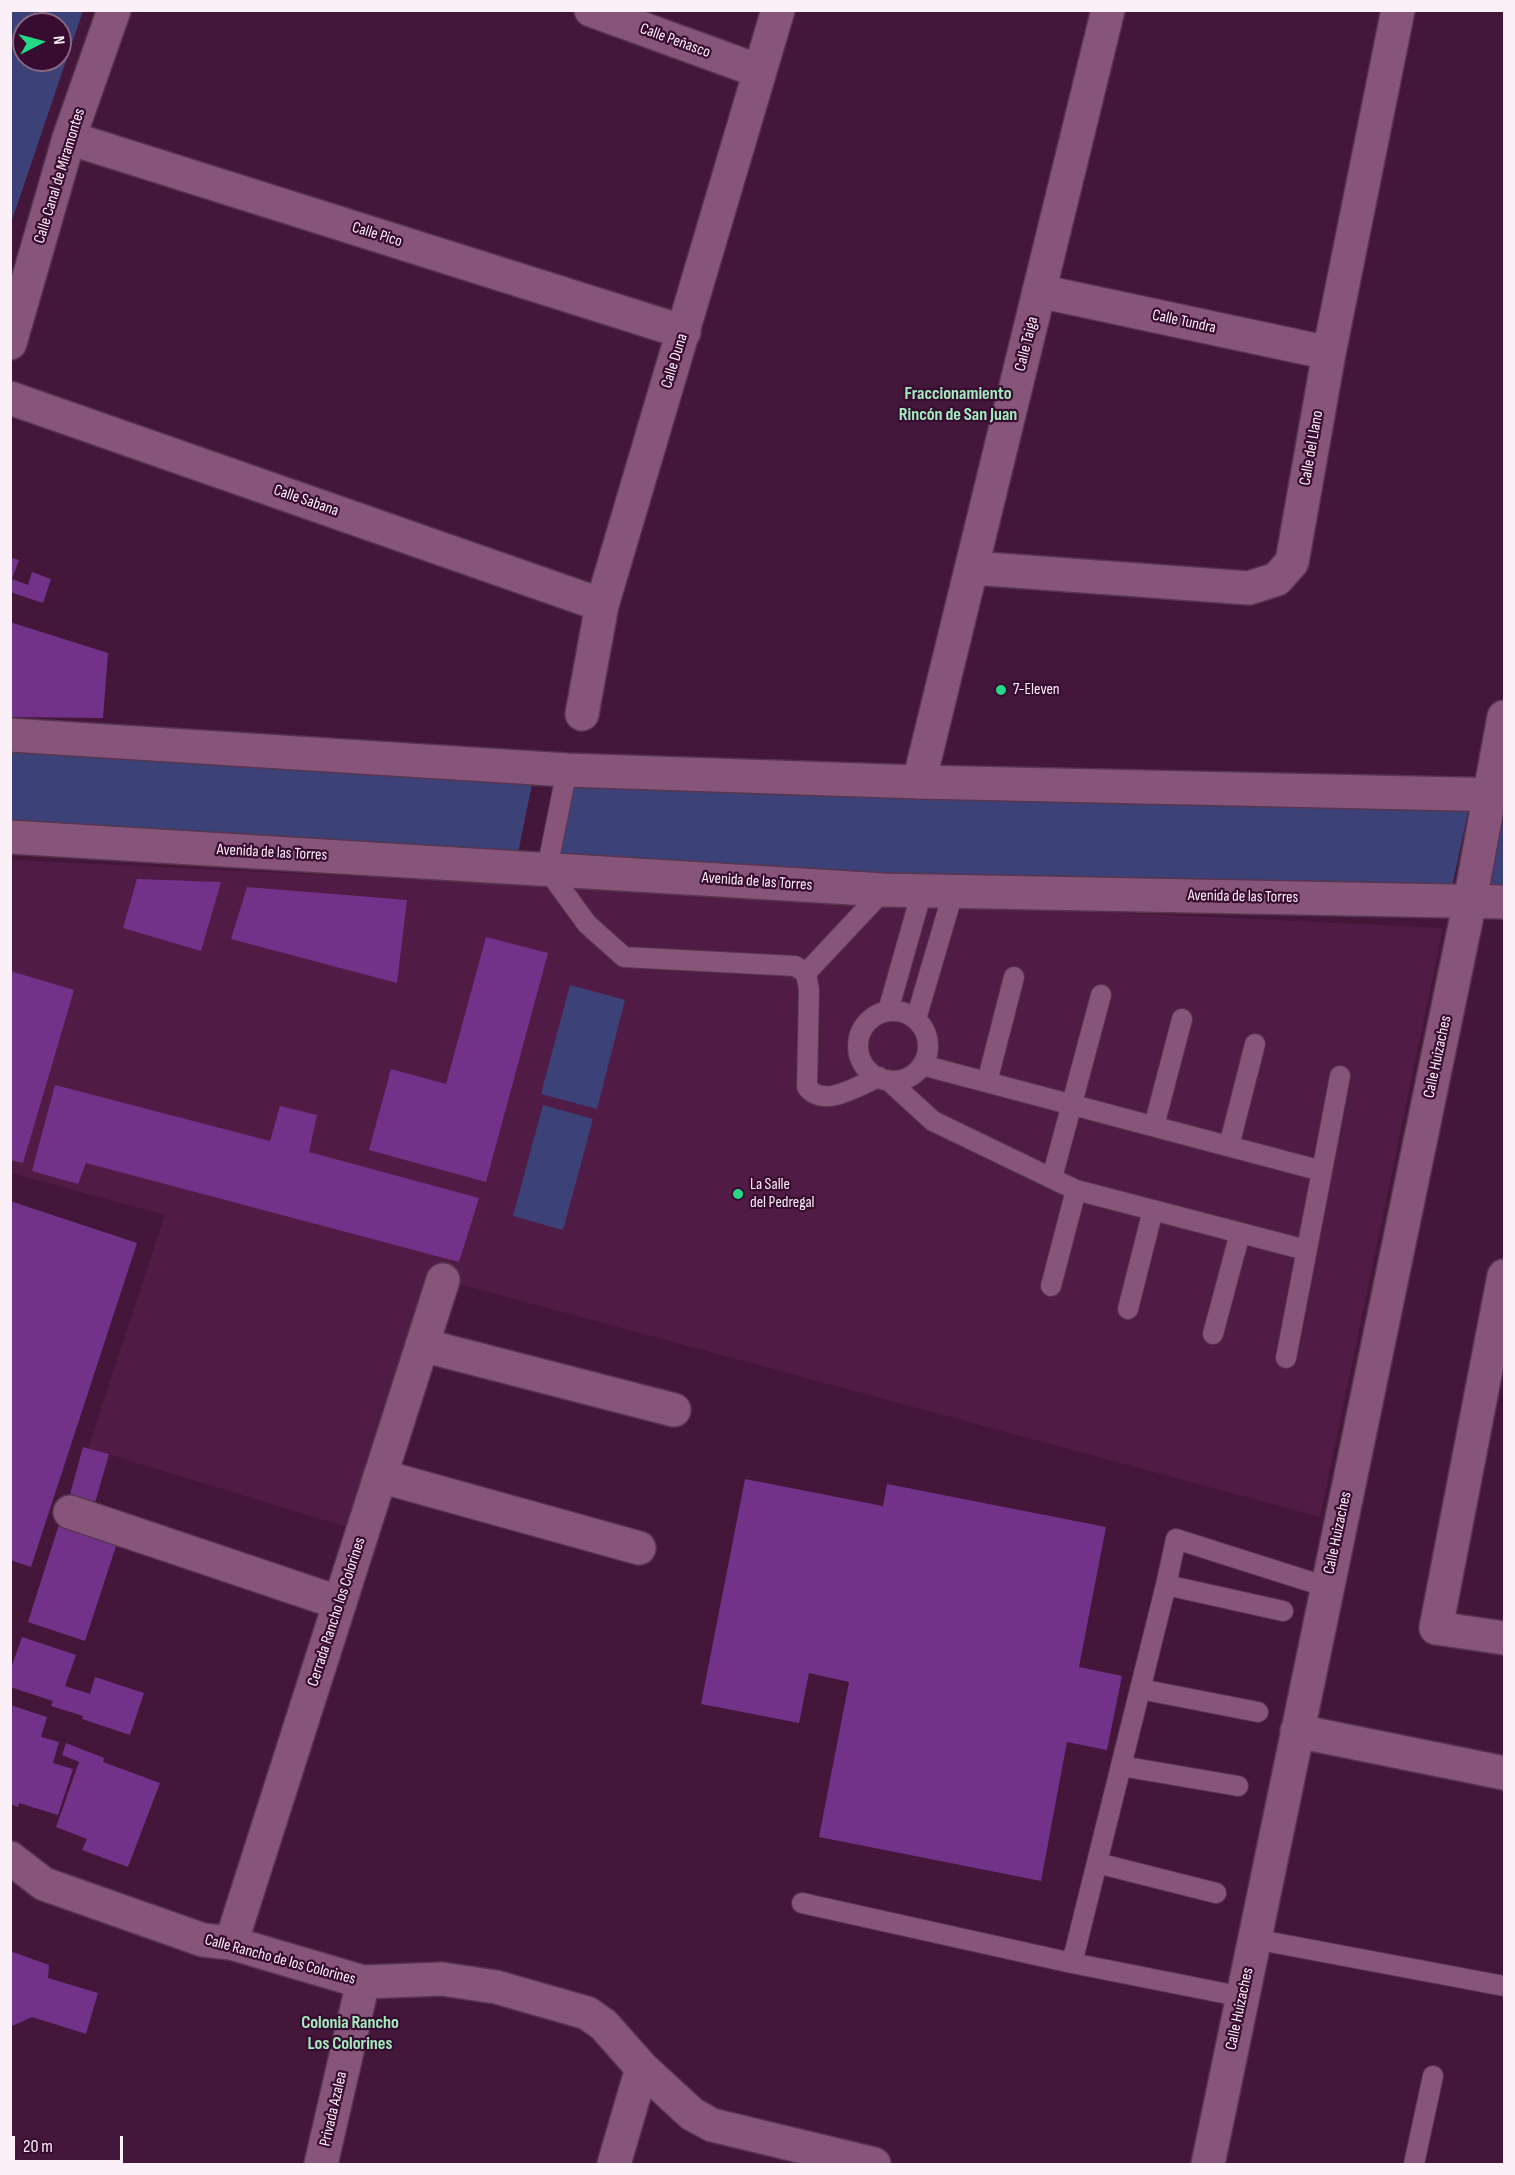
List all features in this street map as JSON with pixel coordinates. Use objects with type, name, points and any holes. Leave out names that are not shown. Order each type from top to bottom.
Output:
[{"type":"street","name":"Calle Canal de Miramontes","points":[[10,343],[69,138],[114,10]]},
{"type":"street","name":"Calle Peñasco","points":[[591,10],[759,71]]},
{"type":"street","name":"Calle Duna","points":[[582,714],[602,605],[778,10]]},
{"type":"street","name":"Calle Taiga","points":[[919,782],[1108,10]]},
{"type":"street","name":"Calle del Llano","points":[[972,568],[1249,588],[1277,579],[1292,562],[1329,353],[1398,10]]},
{"type":"street","name":"Calle Pico","points":[[69,138],[684,332]]},
{"type":"street","name":"Calle Tundra","points":[[1039,291],[1329,353]]},
{"type":"street","name":"Calle Sabana","points":[[10,398],[602,605]]},
{"type":"street","name":"Calle Huizaches","points":[[1211,2164],[1254,1939],[1470,901],[1497,795],[1504,717]]},
{"type":"street","points":[[10,735],[567,770],[919,782],[1497,795]]},
{"type":"street","name":"Avenida de las Torres","points":[[10,837],[884,890],[1504,902]]},
{"type":"street","points":[[1504,1276],[1436,1628],[1504,1638]]},
{"type":"street","name":"Cerrada Rancho los Colorines","points":[[231,1943],[443,1280]]},
{"type":"street","points":[[422,1345],[674,1410]]},
{"type":"street","points":[[380,1476],[639,1548]]},
{"type":"street","points":[[70,1512],[340,1604]]},
{"type":"street","points":[[1297,1731],[1504,1773]]},
{"type":"street","name":"Calle Rancho de los Colorines","points":[[10,1858],[44,1884],[203,1940],[231,1943],[363,1982],[442,1979],[496,1987],[587,2013],[604,2025],[642,2068],[692,2114],[712,2126],[874,2164]]},
{"type":"street","name":"Privada Azalea","points":[[321,2164],[363,1982]]},
{"type":"street","points":[[615,2164],[642,2068]]},
{"type":"lane","points":[[567,770],[547,869],[587,924],[624,957],[795,966],[806,973],[809,990],[807,1087],[814,1096],[825,1099],[883,1079],[907,1077],[922,1065],[928,1046],[922,1027],[916,1019],[898,1011],[888,1011],[870,1019],[859,1035],[858,1046],[864,1064],[883,1079],[933,1121],[1076,1190],[1306,1250]]},
{"type":"lane","points":[[806,973],[884,890]]},
{"type":"lane","points":[[888,1011],[938,892]]},
{"type":"lane","points":[[916,1019],[938,892]]},
{"type":"lane","points":[[987,1082],[1014,977]]},
{"type":"lane","points":[[1052,1178],[1101,995]]},
{"type":"lane","points":[[1154,1126],[1182,1018]]},
{"type":"lane","points":[[1229,1146],[1255,1044]]},
{"type":"lane","points":[[922,1065],[1322,1171]]},
{"type":"lane","points":[[1286,1358],[1340,1077]]},
{"type":"lane","points":[[1051,1286],[1076,1190]]},
{"type":"lane","points":[[1128,1309],[1153,1210]]},
{"type":"lane","points":[[1213,1334],[1240,1233]]},
{"type":"lane","points":[[1072,1962],[1176,1539],[1327,1587]]},
{"type":"lane","points":[[1166,1585],[1282,1611]]},
{"type":"lane","points":[[1140,1689],[1258,1712]]},
{"type":"lane","points":[[1121,1766],[1238,1786]]},
{"type":"lane","points":[[1097,1863],[1216,1893]]},
{"type":"lane","points":[[801,1903],[1243,1997]]},
{"type":"lane","points":[[1254,1939],[1504,1986]]},
{"type":"lane","points":[[1414,2164],[1433,2076]]},
{"type":"shaded area","points":[[10,11],[83,11],[72,43],[72,12],[12,12],[12,72],[62,72],[11,223]]},
{"type":"shaded area","points":[[10,750],[533,779],[516,863],[11,827]]},
{"type":"shaded area","points":[[566,780],[1013,792],[1468,812],[1451,892],[998,884],[555,860]]},
{"type":"shaded area","points":[[1504,799],[1504,900],[1482,899]]},
{"type":"shaded area","name":"La Salle del Pedregal","points":[[10,860],[1443,928],[1320,1517],[444,1280],[363,1532],[88,1448],[165,1215],[11,1173]]},
{"type":"shaded area","points":[[570,985],[625,1000],[597,1109],[541,1094]]},
{"type":"shaded area","points":[[543,1105],[593,1119],[563,1230],[513,1216]]},
{"type":"building","points":[[10,557],[19,560],[12,579],[28,585],[32,572],[51,579],[43,603],[10,592]]},
{"type":"building","points":[[10,622],[108,653],[103,718],[10,717]]},
{"type":"building","points":[[137,879],[221,882],[201,951],[123,928]]},
{"type":"building","points":[[247,887],[407,900],[397,983],[231,939]]},
{"type":"building","points":[[486,937],[548,953],[486,1182],[369,1150],[391,1069],[446,1084]]},
{"type":"building","points":[[10,971],[74,990],[23,1163],[10,1160]]},
{"type":"building","points":[[55,1085],[270,1141],[280,1106],[317,1115],[309,1152],[479,1198],[459,1262],[86,1163],[78,1184],[32,1171]]},
{"type":"building","points":[[10,1201],[137,1243],[31,1567],[10,1560]]},
{"type":"building","points":[[83,1447],[109,1454],[93,1510],[68,1502]]},
{"type":"building","points":[[745,1479],[883,1506],[887,1484],[1106,1527],[1079,1667],[1122,1676],[1107,1750],[1067,1742],[1041,1881],[819,1837],[849,1682],[809,1673],[799,1723],[701,1704]]},
{"type":"building","points":[[61,1518],[119,1537],[85,1641],[28,1622]]},
{"type":"building","points":[[22,1637],[76,1655],[65,1686],[90,1694],[95,1677],[144,1693],[130,1735],[51,1706],[53,1701],[10,1687],[10,1671]]},
{"type":"building","points":[[10,1705],[47,1717],[41,1737],[59,1742],[53,1763],[73,1769],[58,1815],[19,1803],[18,1807],[10,1804]]},
{"type":"building","points":[[66,1743],[104,1758],[103,1762],[160,1783],[128,1867],[82,1850],[87,1839],[56,1827],[79,1762],[62,1755]]},
{"type":"building","points":[[10,1951],[49,1965],[48,1978],[98,1993],[86,2034],[32,2017],[10,2027]]},
{"type":"place","name":"7-Eleven","points":[[1001,690]]},
{"type":"place","name":"La Salle del Pedregal","points":[[738,1194]]},
{"type":"district","name":"Fraccionamiento Rincón de San Juan","points":[[958,404]]},
{"type":"district","name":"Colonia Rancho Los Colorines","points":[[350,2033]]}]
